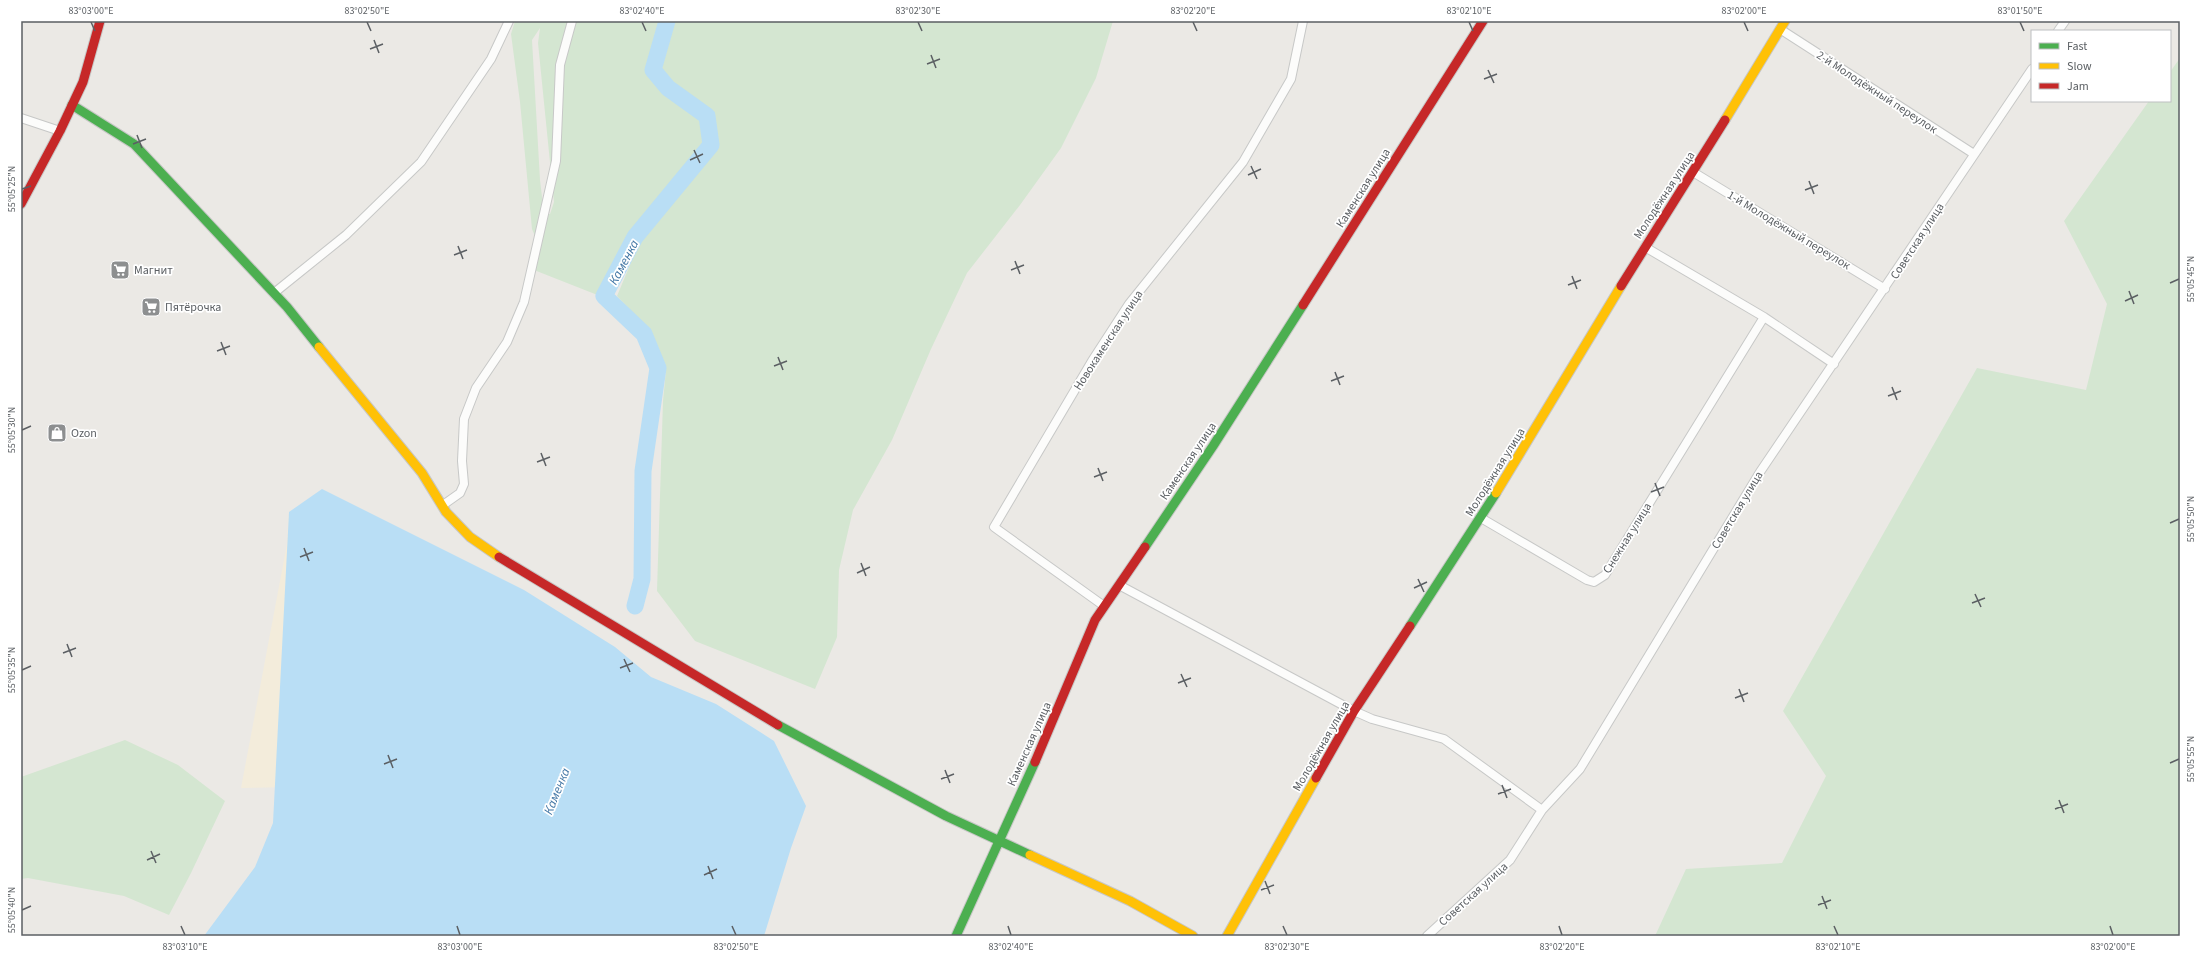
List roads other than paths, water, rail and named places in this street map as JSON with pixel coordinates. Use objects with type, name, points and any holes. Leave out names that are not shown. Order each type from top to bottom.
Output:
[{"type":"street","points":[[21,204],[60,131],[83,82],[100,21]]},
{"type":"street","points":[[274,293],[346,235],[420,162],[491,59],[509,21]]},
{"type":"street","points":[[443,506],[460,493],[464,484],[462,460],[464,419],[476,388],[507,342],[524,302],[556,161],[560,65],[572,21]]},
{"type":"street","name":"Новокаменская улица","points":[[1104,606],[994,527],[1092,361],[1129,304],[1242,162],[1291,80],[1303,21]]},
{"type":"street","name":"Каменская улица","points":[[956,936],[1054,720],[1095,620],[1213,446],[1483,21]]},
{"type":"street","points":[[2059,30],[2065,21]]},
{"type":"street","name":"2-й Молодёжный переулок","points":[[1782,25],[1974,154]]},
{"type":"street","name":"Молодёжная улица","points":[[1227,936],[1354,711],[1481,518],[1645,247],[1693,172],[1782,25]]},
{"type":"street","name":"Советская улица","points":[[1427,936],[1510,860],[1542,810],[1580,769],[1760,472],[1885,289],[2031,70]]},
{"type":"street","points":[[72,105],[134,144],[274,293],[422,473],[446,512],[470,537],[513,567],[798,738],[946,816],[1130,901],[1192,936]]},
{"type":"street","points":[[21,118],[60,131]]},
{"type":"street","name":"1-й Молодёжный переулок","points":[[1693,172],[1885,289]]},
{"type":"street","points":[[1645,247],[1764,317],[1834,364]]},
{"type":"street","name":"Снежная улица","points":[[1481,518],[1587,580],[1594,582],[1605,575],[1764,317]]},
{"type":"street","points":[[1119,585],[1354,711],[1372,719],[1444,739],[1542,810]]},
{"type":"water","points":[[322,489],[524,590],[615,647],[651,677],[716,704],[774,741],[806,806],[791,848],[764,936],[204,936],[255,867],[273,823],[289,512]]},
{"type":"waterway","name":"Каменка","points":[[635,606],[642,579],[643,471],[658,368],[644,334],[604,296],[635,237],[711,145],[707,116],[668,88],[653,70],[667,21]]},
{"type":"place","name":"Магнит","points":[[120,270]]},
{"type":"place","name":"Пятёрочка","points":[[151,307]]},
{"type":"place","name":"Ozon","points":[[57,433]]}]
